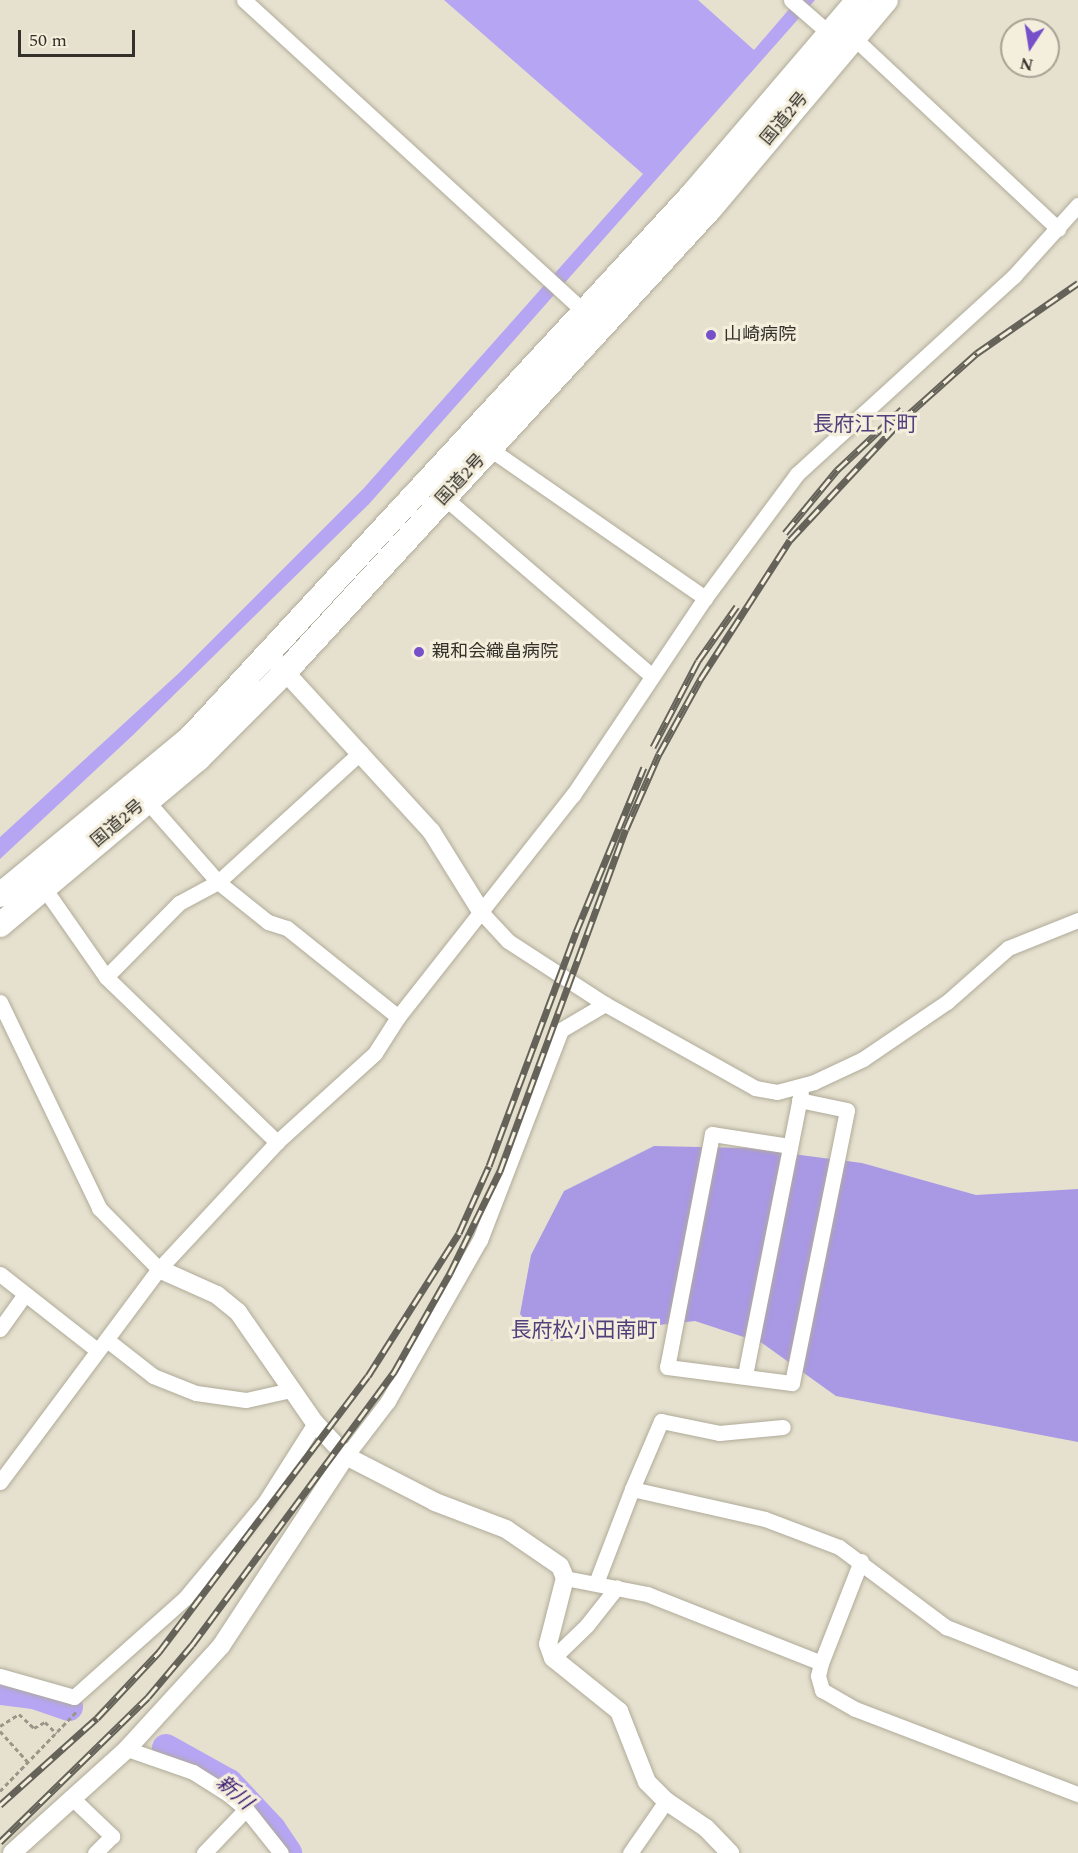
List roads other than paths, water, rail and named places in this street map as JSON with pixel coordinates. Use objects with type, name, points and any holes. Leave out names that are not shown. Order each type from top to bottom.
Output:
[{"type":"highway","name":"国道2号","points":[[0,925],[146,800],[198,759],[286,671],[710,209],[841,35],[858,0]]},
{"type":"highway","name":"国道2号","points":[[0,895],[190,738],[841,35],[886,0]]},
{"type":"street","points":[[244,0],[584,312]]},
{"type":"street","points":[[791,0],[808,15],[841,35],[1058,229]]},
{"type":"street","points":[[0,1482],[159,1269],[277,1142],[375,1053],[398,1017],[573,795],[705,598],[796,474],[1014,276],[1078,206]]},
{"type":"street","points":[[490,448],[705,598]]},
{"type":"street","points":[[445,498],[652,676]]},
{"type":"street","points":[[267,654],[286,671],[431,831],[482,913],[508,941],[605,1004],[756,1088],[800,1093],[847,1110],[792,1383],[745,1375],[667,1367],[712,1134],[790,1146]]},
{"type":"street","points":[[106,977],[179,903],[218,882],[361,752]]},
{"type":"street","points":[[146,800],[218,882],[268,922],[287,928],[398,1017]]},
{"type":"street","points":[[44,888],[106,977],[277,1142]]},
{"type":"street","points":[[800,1093],[902,1035],[947,1002],[1008,948],[1078,920]]},
{"type":"street","points":[[0,1002],[99,1208],[159,1269],[217,1295],[238,1312],[315,1423],[346,1456],[435,1502],[506,1529],[547,1554],[565,1578],[617,1587],[738,1628],[821,1663]]},
{"type":"street","points":[[12,1853],[71,1797],[127,1749],[221,1646],[346,1456],[388,1401],[480,1240],[561,1030],[605,1004]]},
{"type":"street","points":[[745,1375],[800,1093]]},
{"type":"street","points":[[0,1274],[25,1294],[153,1376],[196,1392],[246,1400],[291,1390]]},
{"type":"street","points":[[0,1329],[25,1294]]},
{"type":"street","points":[[596,1583],[661,1421],[719,1433],[783,1427]]},
{"type":"street","points":[[0,1676],[74,1697],[185,1598],[265,1502],[315,1423]]},
{"type":"street","points":[[632,1489],[765,1519],[839,1547],[861,1561],[946,1627],[1078,1679]]},
{"type":"street","points":[[861,1561],[818,1676],[830,1697],[1078,1794]]},
{"type":"street","points":[[565,1578],[548,1644],[553,1658],[619,1711],[639,1770],[666,1801],[706,1828],[730,1853]]},
{"type":"street","points":[[553,1658],[586,1625],[617,1587]]},
{"type":"street","points":[[127,1749],[193,1772],[246,1809],[281,1853]]},
{"type":"street","points":[[71,1797],[112,1836],[95,1853]]},
{"type":"street","points":[[630,1853],[666,1801]]},
{"type":"street","points":[[204,1853],[246,1809]]},
{"type":"waterway","name":"新川","points":[[0,1691],[34,1695],[69,1707]]},
{"type":"waterway","name":"新川","points":[[166,1748],[229,1783],[272,1829],[288,1853]]},
{"type":"railway","points":[[0,1842],[148,1697],[192,1645],[394,1372],[450,1273],[500,1171],[626,829],[659,754],[701,678],[790,540],[902,420],[977,353],[1078,283]]},
{"type":"railway","points":[[785,533],[837,470],[902,409]]},
{"type":"railway","points":[[653,747],[698,661],[737,606]]},
{"type":"railway","points":[[0,1805],[97,1718],[159,1652],[368,1376],[459,1233],[489,1166],[576,932],[644,767]]},
{"type":"place","name":"山崎病院","points":[[711,335]]},
{"type":"place","name":"親和会織畠病院","points":[[419,652]]},
{"type":"district","name":"長府江下町","points":[[865,425]]},
{"type":"district","name":"長府松小田南町","points":[[584,1331]]}]
